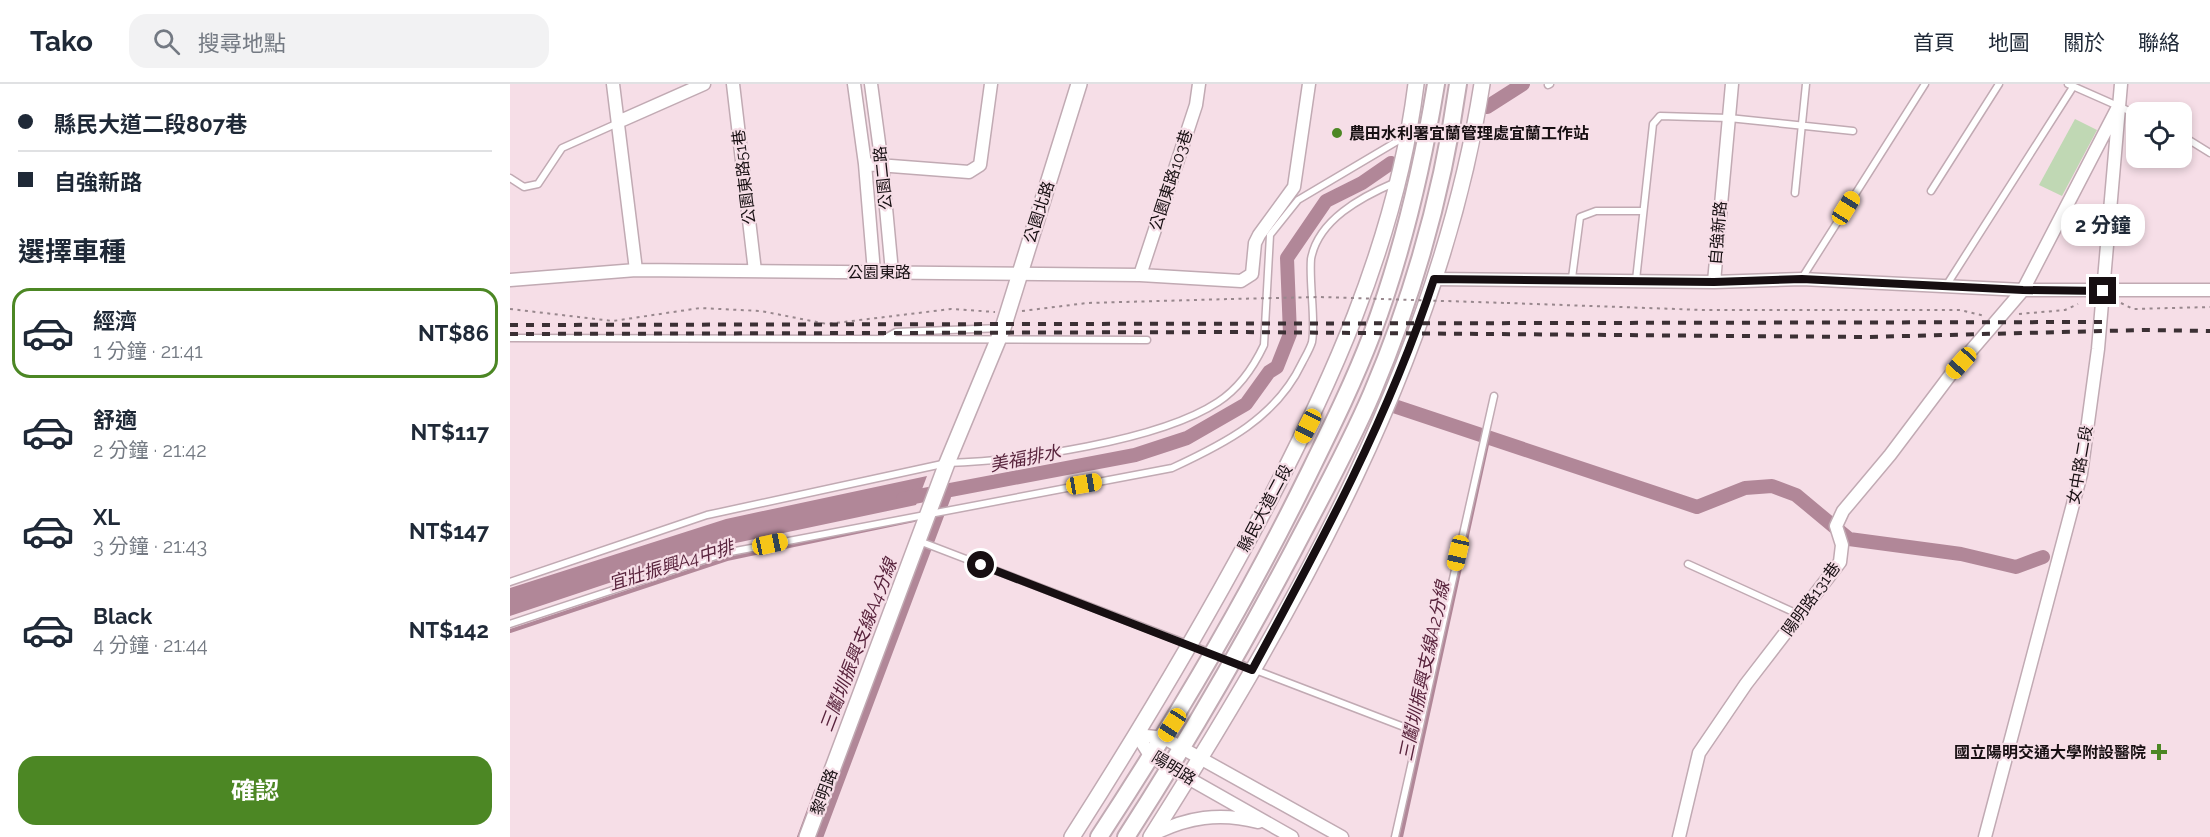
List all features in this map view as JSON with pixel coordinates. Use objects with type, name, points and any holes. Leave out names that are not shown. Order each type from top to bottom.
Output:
[{"type":"main road","name":"縣民大道二段","points":[[1126,837],[1183,749],[1282,528],[1339,411],[1372,334],[1396,258],[1428,134],[1436,84]]},
{"type":"main road","name":"縣民大道二段","points":[[1099,837],[1164,738],[1223,659],[1335,470],[1371,394],[1394,336],[1436,202],[1451,135],[1458,84]]},
{"type":"street","points":[[613,84],[636,270]]},
{"type":"street","points":[[618,122],[704,84]]},
{"type":"street","name":"公園東路51巷","points":[[733,84],[755,271]]},
{"type":"street","name":"公園二路","points":[[854,84],[865,164],[874,272]]},
{"type":"street","name":"公園二路","points":[[871,84],[882,165],[892,272]]},
{"type":"street","points":[[865,164],[969,172],[976,170],[980,165],[991,84]]},
{"type":"street","name":"公園北路","points":[[1000,334],[1079,84]]},
{"type":"street","name":"公園東路103巷","points":[[1140,275],[1196,105],[1199,84]]},
{"type":"street","name":"公園東路","points":[[510,280],[636,270],[1140,275],[1241,281],[1252,274],[1255,243],[1259,235],[1294,187],[1309,84]]},
{"type":"street","points":[[1152,836],[1252,670],[1345,496],[1383,417],[1434,279],[1461,186],[1482,84]]},
{"type":"street","name":"自強新路","points":[[1732,84],[1714,282],[1802,279],[2023,290],[2210,290]]},
{"type":"street","name":"女中路二段","points":[[1985,837],[2081,474],[2103,291],[2121,84]]},
{"type":"street","points":[[1416,88],[1428,134]]},
{"type":"street","name":"縣民大道二段","points":[[1072,837],[1190,647],[1308,426],[1347,341],[1388,219],[1409,134],[1416,88]]},
{"type":"street","name":"陽明路131巷","points":[[1678,837],[1699,753],[1746,684],[1840,562],[1842,545],[1836,526],[1843,511],[1890,455],[1951,374],[2023,290],[2118,107]]},
{"type":"street","points":[[1434,279],[1572,278],[1714,282]]},
{"type":"street","points":[[947,463],[1000,334]]},
{"type":"street","name":"黎明路","points":[[807,837],[947,463]]},
{"type":"street","name":"陽明路","points":[[1137,735],[1164,738],[1342,837]]},
{"type":"street","name":"陽明路","points":[[1137,735],[1151,757],[1289,836]]},
{"type":"street","points":[[1152,836],[1195,818],[1219,816],[1242,818],[1265,824],[1289,836]]},
{"type":"lane","points":[[1795,193],[1806,84]]},
{"type":"lane","points":[[1802,279],[1925,84]]},
{"type":"lane","points":[[1931,191],[1998,84]]},
{"type":"lane","points":[[1946,286],[2071,86],[2126,110]]},
{"type":"lane","points":[[1636,280],[1642,211],[1653,124],[1656,118],[1681,114],[1853,131]]},
{"type":"lane","points":[[510,178],[524,187],[538,184],[562,148],[618,122]]},
{"type":"lane","points":[[510,582],[707,515],[947,463],[980,462],[1142,434],[1188,418],[1220,401],[1257,360],[1264,345],[1270,235],[1298,200],[1409,134]]},
{"type":"lane","points":[[2192,142],[2210,153]]},
{"type":"lane","points":[[510,624],[725,553],[929,512],[1172,468],[1212,449],[1245,430],[1271,409],[1295,379],[1312,343],[1311,259],[1313,247],[1324,227],[1355,204],[1397,181]]},
{"type":"lane","points":[[1572,278],[1580,218],[1596,211],[1642,211]]},
{"type":"lane","points":[[884,339],[896,332],[1147,340]]},
{"type":"lane","points":[[510,338],[884,339],[1000,334]]},
{"type":"lane","points":[[1395,837],[1494,396]]},
{"type":"lane","points":[[919,541],[1190,647],[1417,732]]},
{"type":"lane","points":[[1688,564],[1800,615]]},
{"type":"path","points":[[510,309],[613,321],[710,308],[760,311],[827,324],[951,309],[1007,313],[1087,303],[1320,297],[1704,310],[1960,310],[2000,319],[2026,312],[2065,310],[2083,301]]},
{"type":"path","points":[[2117,301],[2133,309],[2210,307]]},
{"type":"shaded area","points":[[927,476],[916,505],[717,547],[510,616],[510,588],[726,519]]},
{"type":"building","points":[[2075,119],[2097,130],[2062,196],[2039,185]]},
{"type":"waterway","points":[[1487,107],[1523,84]]},
{"type":"waterway","name":"美福排水","points":[[903,499],[1135,455],[1187,438],[1246,404],[1269,372],[1277,367],[1290,334],[1287,258],[1326,201],[1362,183],[1391,163]]},
{"type":"waterway","points":[[1394,406],[1697,507],[1745,488],[1772,486],[1796,495],[1849,539],[1961,554],[2016,567],[2043,557]]},
{"type":"waterway","name":"三鬮圳振興支線A2分線","points":[[1401,837],[1488,440]]},
{"type":"waterway","points":[[816,837],[946,491]]},
{"type":"waterway","name":"宜壯振興A4中排","points":[[510,631],[727,559],[914,520]]},
{"type":"waterway","name":"三鬮圳振興支線A4分線","points":[[799,837],[816,791]]},
{"type":"railway","points":[[510,325],[2102,322]]},
{"type":"railway","points":[[510,334],[1237,332],[1866,337],[2143,330],[2210,331]]},
{"type":"place","name":"農田水利署宜蘭管理處宜蘭工作站","points":[[1337,133]]},
{"type":"place","name":"國立陽明交通大學附設醫院","points":[[2159,752]]},
{"type":"route","points":[[981,565],[1252,670],[1345,496],[1383,417],[1419,326],[1434,279],[1572,278],[1714,282],[1732,279],[1802,279],[2023,290],[2103,291]]}]
